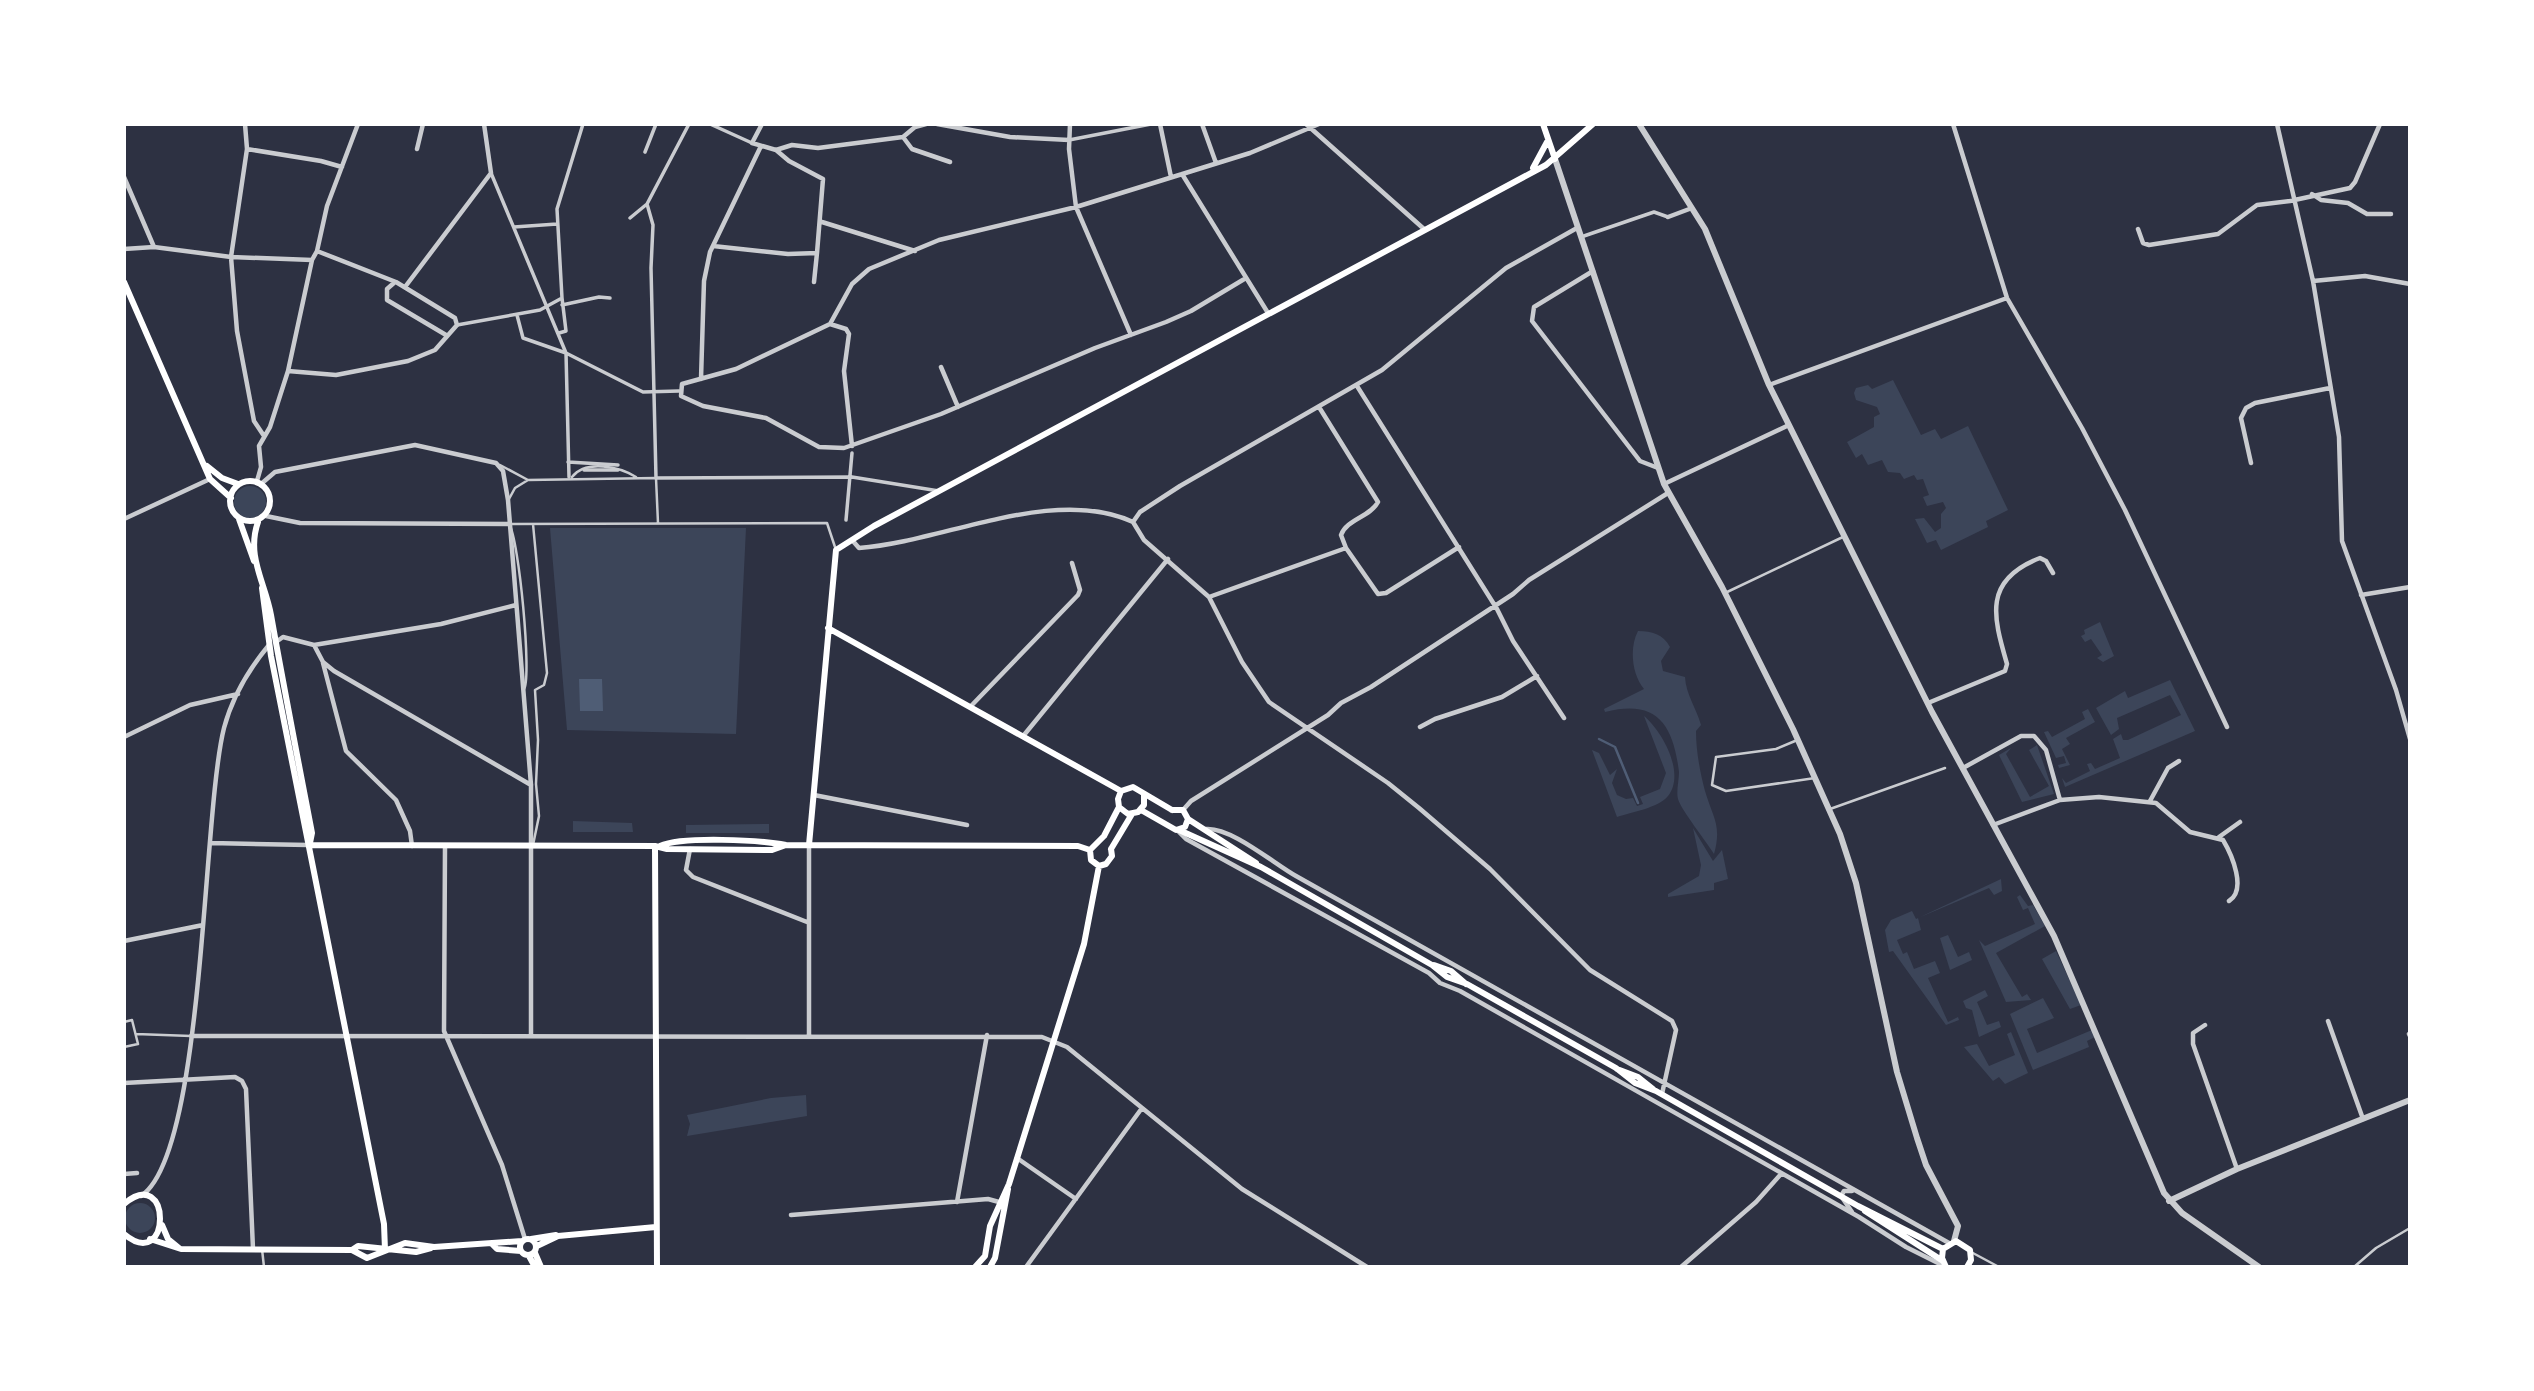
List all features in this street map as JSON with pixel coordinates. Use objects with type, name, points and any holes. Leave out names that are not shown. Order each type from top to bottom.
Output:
[{"type":"main road","points":[[1543,124],[1555,159]]},
{"type":"main road","points":[[809,845],[836,550],[1555,159],[1593,124]]},
{"type":"main road","points":[[1529,172],[1545,150],[1547,142]]},
{"type":"main road","points":[[124,282],[210,479],[231,499],[268,601],[272,644],[384,1224],[386,1250]]},
{"type":"main road","points":[[205,464],[222,478],[238,484],[248,480],[259,483],[267,498],[266,516],[258,522],[245,522],[238,517]]},
{"type":"main road","points":[[231,499],[238,484]]},
{"type":"main road","points":[[255,563],[253,542],[258,522]]},
{"type":"main road","points":[[828,628],[972,705],[1121,791],[1133,787],[1172,810],[1184,810],[1188,818],[1261,867],[1447,976],[1470,986],[1616,1068],[1635,1083],[1659,1093],[1858,1206],[1943,1249]]},
{"type":"main road","points":[[1090,850],[1097,844],[1119,807],[1121,791]]},
{"type":"main road","points":[[1099,866],[1109,862],[1111,849],[1132,814],[1141,810],[1145,802],[1144,795]]},
{"type":"main road","points":[[1119,807],[1132,814]]},
{"type":"main road","points":[[1141,810],[1175,829],[1261,867]]},
{"type":"main road","points":[[1172,810],[1167,817],[1175,829]]},
{"type":"main road","points":[[1175,829],[1185,827],[1188,818]]},
{"type":"main road","points":[[657,846],[681,842],[771,842],[786,845],[1078,846],[1090,850]]},
{"type":"main road","points":[[1097,844],[1111,849]]},
{"type":"main road","points":[[310,845],[657,846],[772,850],[786,845]]},
{"type":"main road","points":[[657,846],[657,1267]]},
{"type":"main road","points":[[1090,850],[1091,860],[1099,866]]},
{"type":"main road","points":[[988,1267],[995,1258],[1009,1184],[1084,944],[1099,866]]},
{"type":"main road","points":[[975,1267],[985,1256],[990,1226],[1009,1184]]},
{"type":"main road","points":[[124,1197],[151,1199],[160,1208],[162,1225],[168,1239],[180,1249]]},
{"type":"main road","points":[[124,1204],[137,1197]]},
{"type":"main road","points":[[1858,1206],[1945,1265]]},
{"type":"main road","points":[[150,1239],[162,1225]]},
{"type":"main road","points":[[352,1250],[358,1246],[416,1252],[434,1247],[526,1240],[546,1234],[558,1236],[656,1227]]},
{"type":"main road","points":[[492,1244],[497,1249],[533,1252],[558,1236]]},
{"type":"main road","points":[[126,1238],[139,1241],[150,1239],[180,1249],[352,1250],[367,1258],[386,1250]]},
{"type":"main road","points":[[521,1251],[526,1240]]},
{"type":"main road","points":[[526,1240],[541,1267]]},
{"type":"main road","points":[[1943,1249],[1951,1242],[1965,1243],[1980,1267]]},
{"type":"main road","points":[[1943,1249],[1945,1265]]},
{"type":"main road","points":[[533,1252],[535,1267]]},
{"type":"main road","points":[[1967,1267],[1971,1255]]},
{"type":"street","points":[[246,124],[247,149],[231,257],[237,331],[254,421],[264,436]]},
{"type":"street","points":[[259,483],[260,446],[270,427],[288,371],[312,260],[317,251],[327,206],[358,124]]},
{"type":"street","points":[[417,149],[423,124]]},
{"type":"street","points":[[484,124],[491,173],[566,353],[568,462],[571,477]]},
{"type":"street","points":[[559,333],[566,331],[557,224],[564,179],[583,124]]},
{"type":"street","points":[[645,152],[656,124]]},
{"type":"street","points":[[630,218],[647,204],[688,124]]},
{"type":"street","points":[[710,124],[752,143],[776,150],[789,161],[823,179],[822,222],[814,282]]},
{"type":"street","points":[[752,143],[762,124]]},
{"type":"street","points":[[776,150],[792,145],[818,148],[903,138],[915,127],[926,124]]},
{"type":"street","points":[[937,124],[1010,137],[1069,140],[1151,124]]},
{"type":"street","points":[[1070,124],[1069,140],[1076,207],[1131,335]]},
{"type":"street","points":[[1160,124],[1171,177]]},
{"type":"street","points":[[1202,124],[1216,163]]},
{"type":"street","points":[[679,391],[682,384],[736,369],[830,324],[852,284],[869,269],[958,234],[1076,207],[1216,163],[1309,125],[1318,124]]},
{"type":"street","points":[[1639,124],[1711,242],[1769,385],[1928,703],[2054,936],[2169,1201],[2255,1266]]},
{"type":"street","points":[[1953,124],[2007,298],[2082,428],[2125,510],[2227,727]]},
{"type":"street","points":[[2277,124],[2313,281],[2339,437],[2342,541],[2396,690],[2410,739]]},
{"type":"street","points":[[2138,229],[2143,243],[2149,245],[2191,239],[2222,232],[2252,206],[2353,185],[2380,124]]},
{"type":"street","points":[[1309,125],[1424,229]]},
{"type":"street","points":[[903,138],[912,149],[950,162]]},
{"type":"street","points":[[701,379],[704,281],[713,246],[761,146]]},
{"type":"street","points":[[247,149],[321,160],[342,167]]},
{"type":"street","points":[[1203,829],[1214,828],[1234,838],[1296,876],[1667,1082],[1692,1100],[1853,1191],[1951,1242],[1958,1226],[1931,1174],[1917,1138],[1898,1072],[1856,883],[1830,809],[1725,593],[1668,494],[1555,159]]},
{"type":"street","points":[[405,287],[491,173]]},
{"type":"street","points":[[1182,174],[1268,313]]},
{"type":"street","points":[[124,177],[154,247]]},
{"type":"street","points":[[2312,194],[2321,200],[2348,203],[2367,214],[2391,214]]},
{"type":"street","points":[[647,204],[653,225],[651,268],[656,478],[852,477],[940,492]]},
{"type":"street","points":[[1581,237],[1654,212],[1668,217],[1692,208]]},
{"type":"street","points":[[822,222],[915,251]]},
{"type":"street","points":[[514,227],[557,224]]},
{"type":"street","points":[[1133,522],[1140,512],[1162,497],[1357,386],[1413,345],[1506,268],[1577,228]]},
{"type":"street","points":[[713,246],[788,254],[817,253]]},
{"type":"street","points":[[124,249],[154,247],[231,257],[312,260]]},
{"type":"street","points":[[288,371],[336,375],[408,361],[435,350],[457,325],[455,318],[396,282],[317,251]]},
{"type":"street","points":[[1593,271],[1534,307],[1532,321],[1640,461],[1658,468]]},
{"type":"street","points":[[2313,281],[2365,276],[2410,284]]},
{"type":"street","points":[[679,391],[686,401],[766,418],[819,447],[852,446],[958,407],[1191,312],[1246,278]]},
{"type":"street","points":[[396,282],[387,289],[387,300],[446,335]]},
{"type":"street","points":[[562,305],[599,297],[610,298]]},
{"type":"street","points":[[457,325],[540,310],[562,298]]},
{"type":"street","points":[[1769,385],[2007,298]]},
{"type":"street","points":[[517,315],[523,338],[566,353],[643,392],[679,391]]},
{"type":"street","points":[[830,324],[846,329],[849,334],[844,371],[852,446]]},
{"type":"street","points":[[942,367],[958,407]]},
{"type":"street","points":[[1357,386],[1459,547],[1513,641],[1564,718]]},
{"type":"street","points":[[2251,463],[2241,418],[2246,408],[2255,403],[2330,388]]},
{"type":"street","points":[[1319,407],[1378,502],[1374,508],[1343,529],[1341,535],[1346,548],[1374,591],[1382,595],[1459,547]]},
{"type":"street","points":[[1664,484],[1789,425]]},
{"type":"street","points":[[259,483],[275,472],[415,444],[500,465],[508,500],[531,785],[531,1036]]},
{"type":"street","points":[[846,520],[852,477],[852,453]]},
{"type":"street","points":[[568,462],[618,468],[584,470]]},
{"type":"street","points":[[124,519],[210,479]]},
{"type":"street","points":[[1184,810],[1191,802],[1668,494]]},
{"type":"street","points":[[852,539],[859,548],[897,544],[1049,510],[1107,514],[1133,522],[1144,540],[1209,597],[1262,694],[1305,728],[1388,783],[1419,808],[1490,869],[1590,970],[1672,1021],[1676,1030],[1667,1082],[1659,1093]]},
{"type":"street","points":[[266,516],[300,523],[509,524]]},
{"type":"street","points":[[1209,597],[1346,548]]},
{"type":"street","points":[[1928,703],[2005,671],[2007,664],[1994,618],[2005,582],[2018,569],[2040,558],[2046,561],[2053,573]]},
{"type":"street","points":[[1024,735],[1168,559]]},
{"type":"street","points":[[972,705],[1078,596],[1080,590],[1072,563]]},
{"type":"street","points":[[2361,595],[2410,587]]},
{"type":"street","points":[[137,1197],[154,1185],[162,1170],[177,1125],[191,1036],[216,768],[224,730],[254,663],[272,644],[283,637],[314,645],[441,624],[516,605]]},
{"type":"street","points":[[314,645],[323,662],[346,751],[396,800],[410,831],[412,846]]},
{"type":"street","points":[[323,662],[531,785]]},
{"type":"street","points":[[1420,727],[1435,719],[1502,696],[1537,676]]},
{"type":"street","points":[[124,737],[190,705],[238,694]]},
{"type":"street","points":[[1963,768],[2021,736],[2034,736],[2046,750],[2060,800]]},
{"type":"street","points":[[2150,801],[2168,768],[2179,761]]},
{"type":"street","points":[[813,795],[967,825]]},
{"type":"street","points":[[1992,825],[2060,800],[2088,796],[2150,801],[2161,806],[2190,832],[2219,837],[2227,846],[2239,886],[2236,896],[2229,901]]},
{"type":"street","points":[[2219,837],[2240,822]]},
{"type":"street","points":[[1175,829],[1186,839],[1327,915],[1429,973],[1440,983],[1477,1001],[1906,1247],[1945,1265]]},
{"type":"street","points":[[211,843],[310,845]]},
{"type":"street","points":[[808,1036],[809,845]]},
{"type":"street","points":[[445,846],[446,1035],[502,1164],[526,1240]]},
{"type":"street","points":[[690,849],[686,870],[693,877],[807,922]]},
{"type":"street","points":[[1261,878],[1279,878]]},
{"type":"street","points":[[1325,904],[1327,915]]},
{"type":"street","points":[[124,941],[203,925]]},
{"type":"street","points":[[1470,986],[1477,1001]]},
{"type":"street","points":[[2328,1021],[2363,1119]]},
{"type":"street","points":[[2206,1025],[2193,1033],[2193,1044],[2237,1169]]},
{"type":"street","points":[[957,1202],[987,1035]]},
{"type":"street","points":[[191,1036],[1034,1036],[1068,1047],[1242,1189],[1367,1267]]},
{"type":"street","points":[[124,1083],[235,1077],[244,1084],[253,1249]]},
{"type":"street","points":[[2169,1201],[2237,1169],[2410,1100]]},
{"type":"street","points":[[1026,1267],[1142,1108]]},
{"type":"street","points":[[1758,1150],[1768,1167]]},
{"type":"street","points":[[1017,1158],[1076,1199]]},
{"type":"street","points":[[124,1174],[137,1173]]},
{"type":"street","points":[[1681,1267],[1756,1202],[1781,1174]]},
{"type":"street","points":[[1853,1191],[1844,1191],[1841,1196],[1854,1215]]},
{"type":"street","points":[[791,1215],[988,1199],[999,1202]]},
{"type":"street","points":[[985,1256],[988,1267]]},
{"type":"street","points":[[995,1258],[998,1267]]},
{"type":"lane","points":[[500,465],[521,479],[528,480],[571,477],[656,478],[658,523]]},
{"type":"lane","points":[[571,477],[584,468],[614,468],[636,477]]},
{"type":"lane","points":[[508,500],[515,488],[528,480]]},
{"type":"lane","points":[[522,692],[528,682],[528,675],[517,545],[509,524],[827,523],[836,550]]},
{"type":"lane","points":[[533,524],[547,673],[544,685],[535,690],[539,816],[533,845]]},
{"type":"lane","points":[[1725,593],[1844,536]]},
{"type":"lane","points":[[1798,739],[1776,749],[1714,759],[1711,781],[1719,790],[1816,778]]},
{"type":"lane","points":[[1830,809],[1945,768]]},
{"type":"lane","points":[[124,1022],[132,1020],[138,1044],[124,1047]]},
{"type":"lane","points":[[136,1034],[191,1036]]},
{"type":"lane","points":[[2354,1267],[2376,1248],[2410,1228]]},
{"type":"lane","points":[[262,1249],[264,1267]]},
{"type":"lane","points":[[1971,1255],[1999,1267]]},
{"type":"shaded area","points":[[1893,380],[1921,435],[1935,429],[1941,439],[1968,426],[2008,510],[1986,521],[1988,527],[1941,550],[1936,540],[1927,543],[1915,519],[1924,518],[1935,532],[1941,528],[1941,514],[1946,508],[1943,502],[1927,506],[1923,497],[1929,495],[1923,479],[1917,480],[1914,475],[1904,479],[1900,473],[1888,472],[1882,460],[1868,465],[1862,454],[1856,458],[1847,442],[1874,427],[1874,417],[1880,414],[1877,407],[1856,400],[1856,388],[1868,385],[1872,389]]},
{"type":"shaded area","points":[[250,486],[261,491],[266,502],[261,513],[250,518],[239,513],[234,502],[239,491]]},
{"type":"shaded area","points":[[550,528],[746,528],[736,734],[567,730]]},
{"type":"shaded area","points":[[2100,622],[2114,656],[2103,662],[2097,658],[2102,655],[2091,639],[2085,642],[2081,636],[2085,634],[2084,630]]},
{"type":"shaded area","points":[[1638,631],[1652,633],[1664,639],[1670,647],[1661,661],[1663,671],[1685,677],[1687,690],[1701,725],[1696,731],[1697,746],[1703,784],[1717,828],[1714,854],[1678,799],[1679,772],[1672,740],[1666,728],[1649,712],[1623,709],[1605,712],[1604,709],[1644,689],[1633,661],[1633,645]]},
{"type":"shaded area","points":[[579,679],[602,679],[603,711],[580,711]]},
{"type":"shaded area","points":[[2170,680],[2195,731],[2065,787],[2062,778],[2066,783],[2090,771],[2087,764],[2091,763],[2095,769],[2120,758],[2113,739],[2121,734],[2123,740],[2128,740],[2181,715],[2170,695],[2117,718],[2119,729],[2111,735],[2096,708],[2125,691],[2128,698]]},
{"type":"shaded area","points":[[2088,709],[2095,722],[2066,738],[2070,744],[2062,749],[2070,765],[2059,768],[2058,765],[2066,763],[2064,756],[2056,758],[2044,732],[2048,731],[2052,737],[2085,719],[2082,712]]},
{"type":"shaded area","points":[[1644,716],[1658,732],[1670,753],[1673,787],[1668,796],[1658,804],[1617,817],[1592,750],[1599,753],[1610,775],[1617,769],[1612,783],[1617,795],[1626,799],[1633,798],[1637,806],[1643,804],[1640,797],[1660,789],[1666,773]]},
{"type":"shaded area","points":[[2037,745],[2054,794],[2022,802],[1999,755],[2011,748],[2006,754],[2030,797],[2049,786],[2029,750]]},
{"type":"shaded area","points":[[573,821],[632,823],[633,832],[573,832]]},
{"type":"shaded area","points":[[769,824],[769,833],[686,833],[686,825]]},
{"type":"shaded area","points":[[1693,828],[1713,861],[1722,850],[1728,879],[1714,883],[1714,890],[1668,897],[1668,894],[1699,876],[1701,865]]},
{"type":"shaded area","points":[[2001,879],[2002,891],[1994,895],[1989,888],[1919,917]]},
{"type":"shaded area","points":[[2020,895],[2028,906],[2033,905],[2045,926],[1996,953],[2022,997],[2027,994],[2031,1000],[2006,1002],[1979,940],[1985,946],[2035,924],[2028,908],[2023,910],[2017,897]]},
{"type":"shaded area","points":[[1912,911],[1916,919],[1918,918],[1921,930],[1897,940],[1903,954],[1907,952],[1914,969],[1935,961],[1940,973],[1928,978],[1948,1022],[1958,1017],[1959,1020],[1946,1025],[1893,951],[1889,952],[1885,930],[1891,920]]},
{"type":"shaded area","points":[[1948,935],[1958,957],[1969,952],[1972,960],[1950,970],[1940,938]]},
{"type":"shaded area","points":[[2056,951],[2081,1005],[2070,1009],[2042,959]]},
{"type":"shaded area","points":[[1985,990],[1988,996],[1977,1002],[1987,1025],[1999,1021],[2001,1027],[1979,1037],[1972,1010],[1966,1008],[1963,1001]]},
{"type":"shaded area","points":[[2043,998],[2054,1018],[2027,1029],[2037,1053],[2092,1030],[2095,1037],[2087,1041],[2089,1047],[2033,1070],[2010,1014]]},
{"type":"shaded area","points":[[2011,1032],[2028,1073],[2005,1084],[1999,1077],[1993,1081],[1964,1047],[1977,1044],[1989,1066],[2015,1055],[2007,1034]]},
{"type":"shaded area","points":[[806,1095],[807,1116],[687,1136],[690,1124],[687,1115],[771,1098]]},
{"type":"shaded area","points":[[140,1203],[151,1207],[155,1218],[151,1229],[140,1233],[129,1229],[125,1218],[129,1207]]},
{"type":"waterway","points":[[1599,739],[1615,747],[1638,803]]}]
